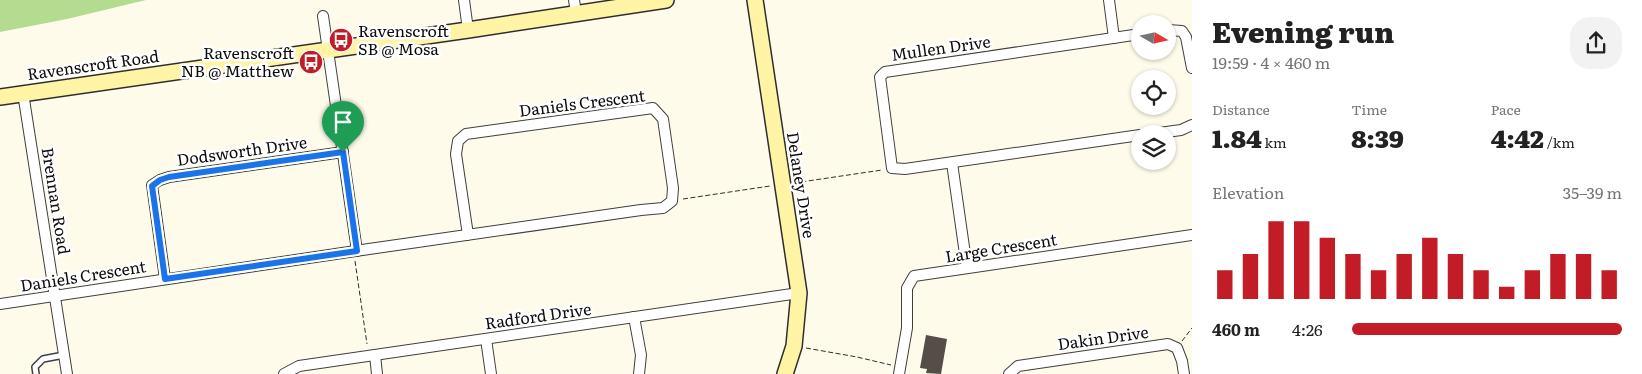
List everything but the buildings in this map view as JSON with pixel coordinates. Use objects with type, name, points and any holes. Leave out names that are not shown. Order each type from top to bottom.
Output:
[{"type":"street","points":[[464,0],[468,30]]},
{"type":"street","name":"Ravenscroft Road","points":[[0,97],[468,30],[575,6],[666,0]]},
{"type":"street","name":"Delaney Drive","points":[[755,0],[798,292],[794,346],[785,374]]},
{"type":"street","points":[[1109,0],[1114,38]]},
{"type":"street","points":[[323,16],[357,251]]},
{"type":"street","points":[[1176,31],[1182,31],[1186,37],[1192,68]]},
{"type":"street","name":"Mullen Drive","points":[[1131,35],[885,72],[880,77],[892,168],[905,169],[952,163],[1131,137]]},
{"type":"street","name":"Brennan Road","points":[[23,93],[67,374]]},
{"type":"street","name":"Daniels Crescent","points":[[0,304],[663,208],[672,201],[673,188],[663,119],[653,108],[466,134],[458,141],[456,154],[468,235]]},
{"type":"street","points":[[1176,131],[1192,125]]},
{"type":"street","name":"Dodsworth Drive","points":[[165,279],[152,186],[160,180],[169,177],[343,152]]},
{"type":"street","points":[[952,163],[967,268]]},
{"type":"street","name":"Large Crescent","points":[[900,371],[907,328],[907,288],[914,276],[1192,235]]},
{"type":"street","name":"Radford Drive","points":[[284,374],[299,366],[798,292]]},
{"type":"street","points":[[634,317],[641,355],[639,374]]},
{"type":"street","points":[[486,338],[492,374]]},
{"type":"street","name":"Dakin Drive","points":[[1009,374],[1018,366],[1168,344],[1177,348]]},
{"type":"street","points":[[1177,348],[1184,374]]},
{"type":"street","points":[[375,355],[378,374]]},
{"type":"lane","points":[[36,374],[35,367],[43,360],[64,355]]},
{"type":"path","points":[[357,251],[355,259],[368,344]]},
{"type":"path","points":[[1177,348],[1192,328]]},
{"type":"path","points":[[794,346],[857,357],[900,371]]},
{"type":"green space","points":[[0,0],[146,0],[67,19],[0,32]]},
{"type":"place","name":"Ravenscroft SB @ Mosa","points":[[341,40]]},
{"type":"place","name":"Ravenscroft NB @ Matthew","points":[[311,62]]},
{"type":"route","points":[[343,152],[357,251],[165,279],[152,186],[160,180],[169,177],[343,152]]}]
